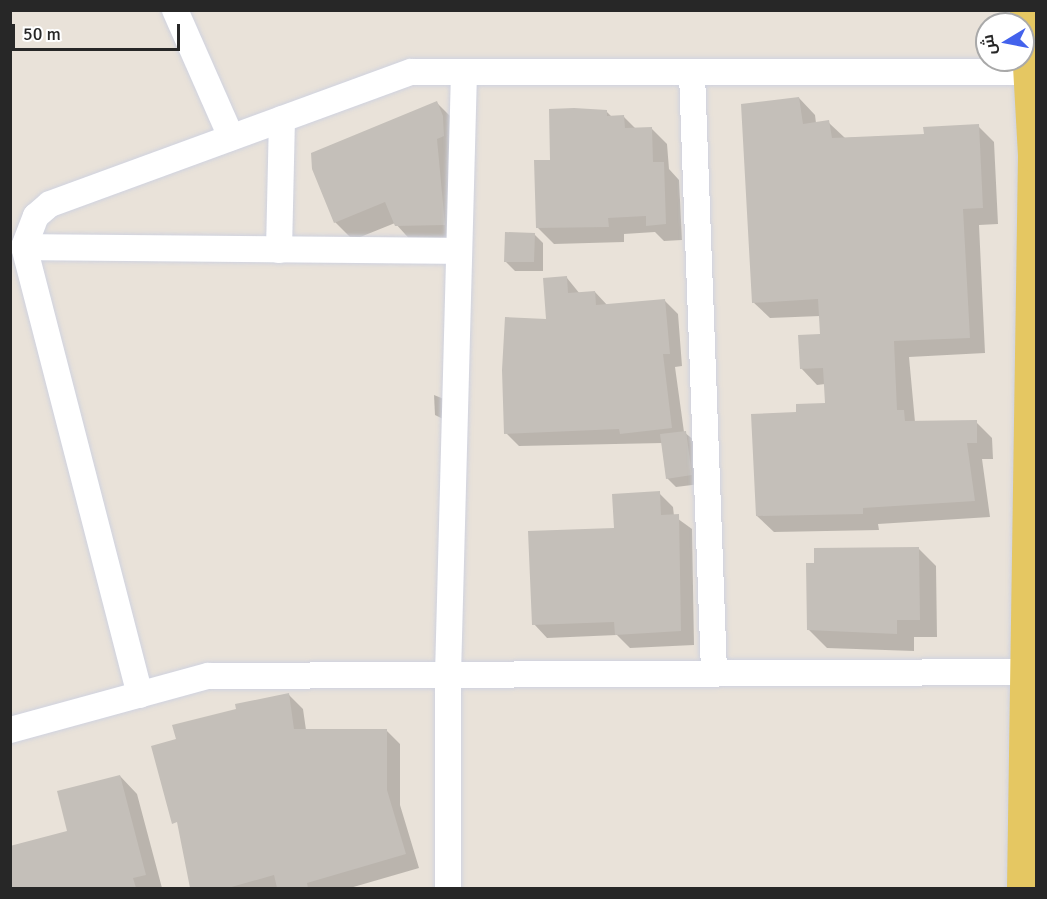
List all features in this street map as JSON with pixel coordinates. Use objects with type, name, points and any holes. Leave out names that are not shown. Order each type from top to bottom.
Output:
[{"type":"main road","points":[[1023,888],[1024,672],[1034,155],[1030,72]]},
{"type":"street","points":[[175,10],[231,137]]},
{"type":"street","points":[[140,695],[24,247],[36,216],[50,204],[411,72],[692,74],[1030,72]]},
{"type":"street","points":[[448,888],[448,675],[464,73]]},
{"type":"street","points":[[692,74],[714,672]]},
{"type":"street","points":[[279,250],[282,119]]},
{"type":"street","points":[[24,247],[459,251]]},
{"type":"street","points":[[10,730],[208,676],[1024,672]]},
{"type":"building","points":[[799,97],[803,124],[829,120],[832,138],[924,134],[923,127],[979,124],[983,208],[963,209],[970,338],[894,341],[897,410],[904,410],[905,421],[977,420],[977,443],[967,443],[975,501],[863,508],[863,514],[756,516],[751,414],[796,412],[796,404],[825,403],[823,368],[800,369],[798,335],[820,334],[818,299],[752,303],[741,104]]},
{"type":"building","points":[[437,101],[443,116],[444,136],[437,139],[445,225],[395,226],[385,202],[334,223],[312,169],[311,153]]},
{"type":"building","points":[[549,109],[607,110],[607,116],[624,115],[625,128],[652,127],[653,162],[664,162],[666,224],[646,226],[646,216],[608,218],[609,227],[536,228],[534,160],[550,160]]},
{"type":"building","points":[[505,232],[535,233],[534,262],[504,262]]},
{"type":"building","points":[[567,276],[568,293],[595,291],[596,305],[665,299],[670,354],[663,354],[672,428],[620,434],[619,429],[504,434],[502,370],[505,317],[546,319],[543,278]]},
{"type":"building","points":[[686,431],[692,475],[666,479],[660,434]]},
{"type":"building","points":[[660,491],[661,515],[679,514],[681,631],[615,635],[614,622],[532,625],[528,531],[614,528],[612,494]]},
{"type":"building","points":[[919,547],[920,620],[897,620],[897,634],[807,630],[806,563],[814,563],[814,548]]},
{"type":"building","points":[[289,693],[294,729],[387,729],[387,790],[406,854],[307,883],[308,888],[277,888],[274,875],[228,888],[190,888],[177,822],[172,824],[151,746],[176,739],[172,725],[236,709],[235,704]]},
{"type":"building","points":[[120,775],[146,875],[133,878],[136,888],[10,888],[10,846],[67,831],[57,791]]}]
